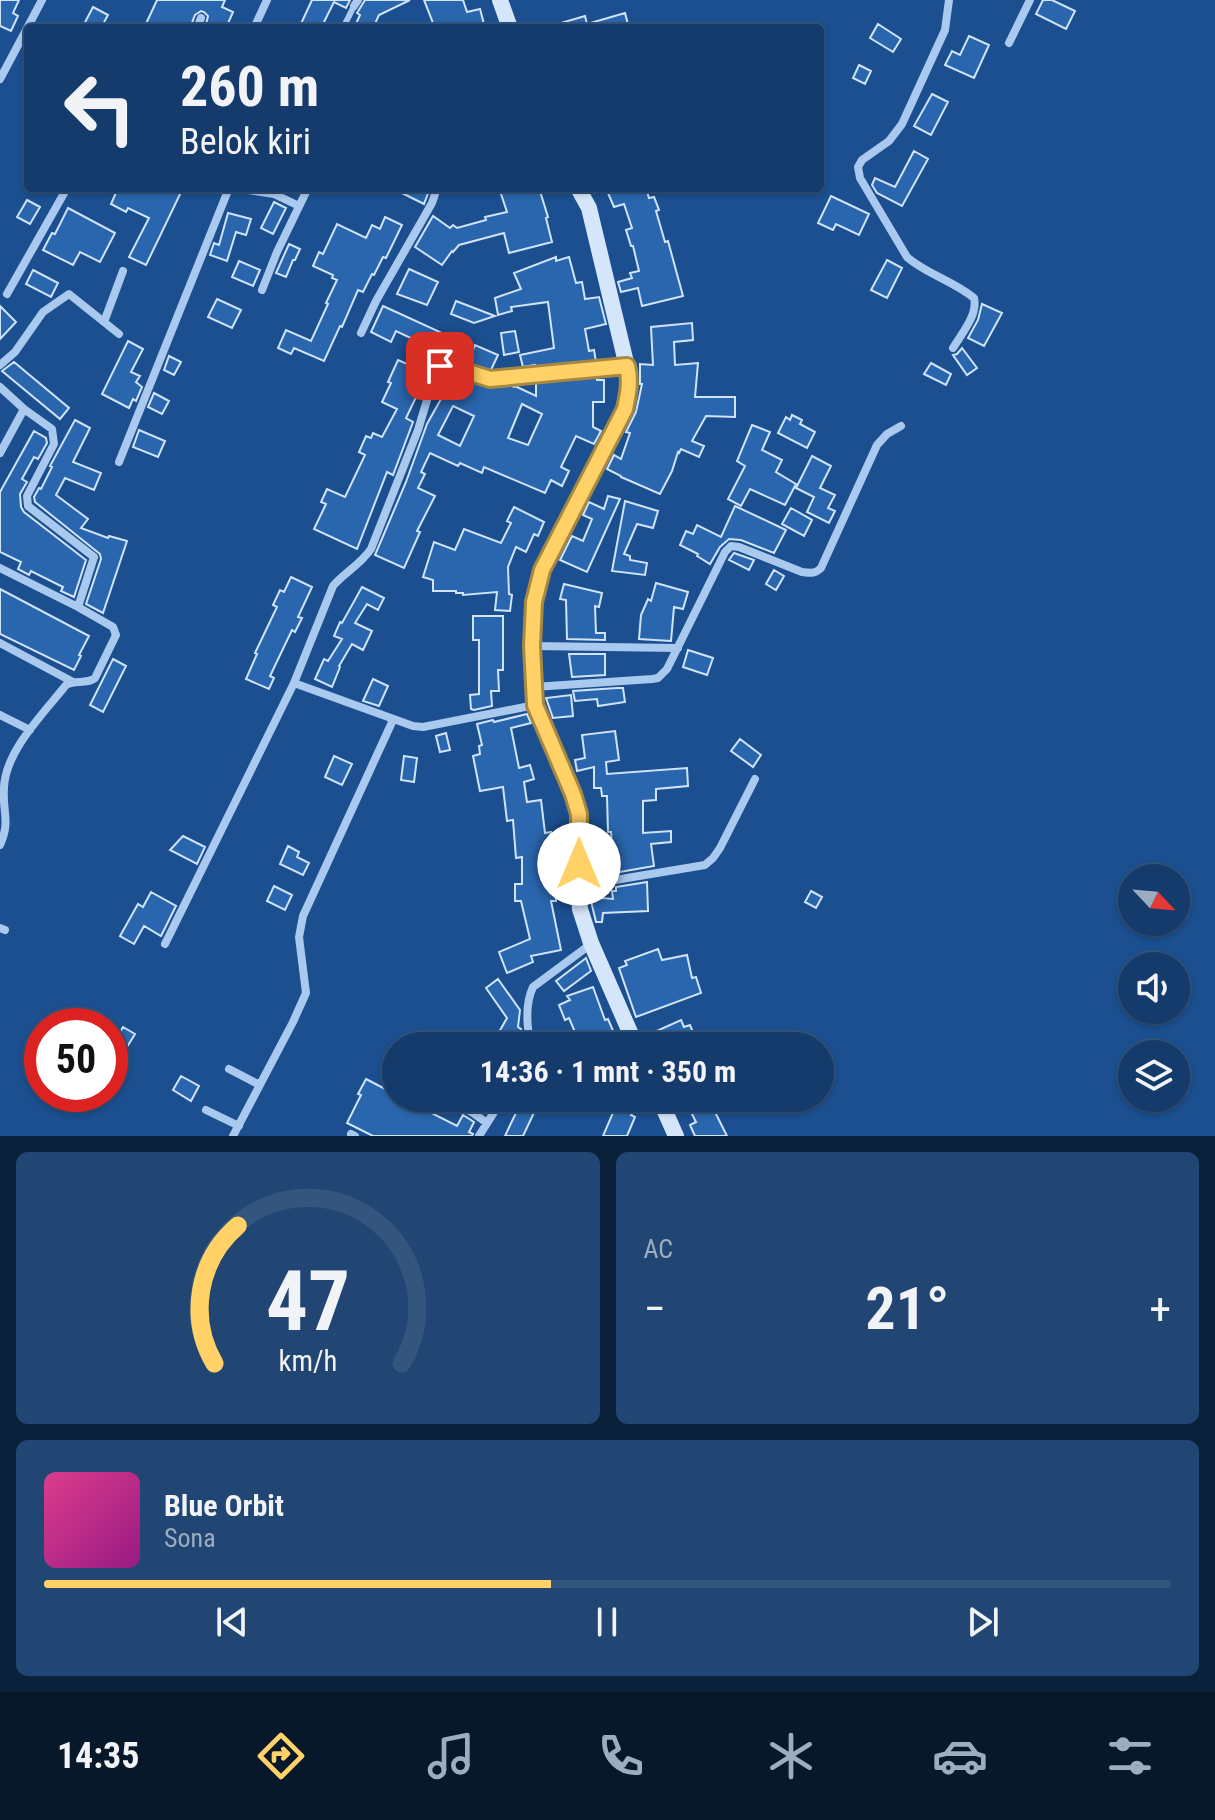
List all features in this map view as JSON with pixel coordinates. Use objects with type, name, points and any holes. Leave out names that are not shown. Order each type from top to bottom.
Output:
[{"type":"main road","points":[[500,0],[509,24]]},
{"type":"main road","points":[[580,192],[589,208],[629,375],[629,391],[625,409],[542,570],[534,602],[533,687],[535,705],[579,814],[580,909],[591,943],[630,1032]]},
{"type":"main road","points":[[665,1112],[676,1136]]},
{"type":"street","points":[[29,24],[42,0]]},
{"type":"street","points":[[256,24],[267,0]]},
{"type":"street","points":[[949,0],[945,30],[902,124],[889,141],[862,160],[858,167],[860,178],[907,257],[974,298],[972,315],[953,348]]},
{"type":"street","points":[[1009,43],[1030,0]]},
{"type":"street","points":[[199,24],[201,18]]},
{"type":"street","points":[[0,79],[24,34]]},
{"type":"street","points":[[7,294],[65,192]]},
{"type":"street","points":[[119,462],[227,192]]},
{"type":"street","points":[[261,192],[274,194],[299,206]]},
{"type":"street","points":[[262,290],[306,192]]},
{"type":"street","points":[[361,333],[436,192]]},
{"type":"street","points":[[104,322],[123,271]]},
{"type":"street","points":[[0,365],[15,352],[43,312],[69,294],[119,334]]},
{"type":"street","points":[[165,944],[294,683],[333,586],[359,565],[371,549],[418,430],[436,370],[446,365],[490,379],[627,366]]},
{"type":"street","points":[[0,387],[52,429],[54,444],[27,496],[28,506],[94,557],[78,607]]},
{"type":"street","points":[[0,453],[24,409]]},
{"type":"street","points":[[533,687],[658,678],[667,669],[725,552],[731,546],[802,572],[812,574],[821,568],[877,445],[887,434],[901,426]]},
{"type":"street","points":[[0,568],[113,627],[116,635],[95,678],[66,685],[30,730],[10,762],[2,788],[7,820],[0,845]]},
{"type":"street","points":[[0,643],[73,682]]},
{"type":"street","points":[[532,646],[678,648]]},
{"type":"street","points":[[294,683],[406,725],[423,727],[535,705]]},
{"type":"street","points":[[0,715],[30,730]]},
{"type":"street","points":[[233,1136],[306,993],[299,937],[303,916],[393,720]]},
{"type":"street","points":[[578,886],[705,865],[720,848],[755,779]]},
{"type":"street","points":[[530,1032],[528,1014],[533,987],[591,943]]},
{"type":"street","points":[[229,1069],[260,1085]]},
{"type":"street","points":[[206,1110],[239,1126]]},
{"type":"street","points":[[471,1112],[487,1123]]},
{"type":"street","points":[[479,1136],[494,1112]]},
{"type":"lane","points":[[345,24],[356,3]]},
{"type":"building","points":[[0,0],[19,0],[13,13],[18,16],[11,31],[0,26]]},
{"type":"building","points":[[157,0],[225,0],[222,7],[233,12],[228,24],[206,24],[208,16],[201,11],[195,15],[192,24],[146,24]]},
{"type":"building","points":[[312,0],[350,0],[346,8],[334,2],[323,24],[301,24]]},
{"type":"building","points":[[365,0],[410,0],[379,15],[375,24],[356,24],[360,15],[357,13]]},
{"type":"building","points":[[424,0],[463,0],[467,12],[480,9],[484,24],[433,24]]},
{"type":"building","points":[[1043,0],[1052,0],[1075,11],[1066,29],[1036,14]]},
{"type":"building","points":[[93,7],[108,15],[103,24],[84,24]]},
{"type":"building","points":[[625,13],[628,24],[587,24]]},
{"type":"building","points":[[585,16],[587,24],[557,24]]},
{"type":"building","points":[[878,24],[901,39],[893,52],[870,38]]},
{"type":"building","points":[[969,36],[989,45],[974,78],[945,65],[952,51],[960,55]]},
{"type":"building","points":[[859,65],[871,71],[865,84],[853,78]]},
{"type":"building","points":[[932,94],[948,102],[931,135],[914,126]]},
{"type":"building","points":[[914,151],[928,159],[902,206],[877,193],[872,185],[875,178],[895,187]]},
{"type":"building","points":[[116,192],[181,192],[146,265],[129,257],[149,218],[111,204]]},
{"type":"building","points":[[400,192],[428,192],[424,204]]},
{"type":"building","points":[[500,192],[540,192],[552,242],[509,253],[504,233],[459,245],[442,265],[415,247],[433,216],[450,228],[453,225],[457,228],[507,212]]},
{"type":"building","points":[[647,192],[649,198],[654,197],[683,296],[642,306],[638,288],[621,292],[618,282],[632,278],[630,273],[639,271],[626,230],[632,228],[624,204],[614,207],[608,193]]},
{"type":"building","points":[[831,196],[869,214],[859,235],[836,224],[833,230],[818,223]]},
{"type":"building","points":[[27,200],[40,207],[30,224],[17,217]]},
{"type":"building","points":[[274,202],[286,208],[273,234],[261,228]]},
{"type":"building","points":[[68,208],[115,233],[100,262],[80,252],[73,265],[43,250]]},
{"type":"building","points":[[228,213],[251,219],[246,235],[236,232],[227,261],[210,255],[214,243],[219,245]]},
{"type":"building","points":[[385,217],[402,225],[386,258],[383,257],[363,292],[358,290],[324,361],[294,348],[291,354],[278,348],[286,330],[311,341],[337,280],[313,266],[319,252],[323,254],[337,224],[366,238],[372,225],[380,229]]},
{"type":"building","points":[[289,244],[300,249],[286,277],[276,273]]},
{"type":"building","points":[[556,257],[556,261],[569,257],[576,283],[582,282],[585,299],[599,297],[606,324],[585,329],[589,351],[594,350],[596,362],[523,367],[520,355],[554,348],[548,302],[511,307],[512,311],[498,315],[495,298],[521,289],[514,273]]},
{"type":"building","points":[[887,260],[902,268],[887,298],[871,290]]},
{"type":"building","points":[[239,261],[260,270],[253,286],[232,277]]},
{"type":"building","points":[[409,269],[438,282],[427,305],[397,294]]},
{"type":"building","points":[[33,270],[58,283],[51,297],[26,284]]},
{"type":"building","points":[[217,299],[241,310],[232,328],[208,317]]},
{"type":"building","points":[[456,301],[495,316],[474,323],[451,314]]},
{"type":"building","points":[[982,304],[1002,313],[984,346],[968,338]]},
{"type":"building","points":[[0,306],[16,322],[0,339]]},
{"type":"building","points":[[383,306],[440,332],[446,343],[456,341],[473,350],[475,345],[498,355],[490,372],[447,358],[438,359],[431,366],[423,390],[420,389],[406,418],[413,422],[393,475],[387,472],[357,549],[314,529],[326,504],[321,502],[327,489],[345,497],[365,455],[359,452],[366,436],[371,438],[373,433],[382,437],[397,409],[382,402],[398,360],[407,364],[415,340],[396,331],[391,342],[371,332]]},
{"type":"building","points":[[692,323],[693,340],[674,342],[675,365],[698,363],[695,397],[735,397],[735,417],[706,416],[692,441],[704,446],[699,457],[681,449],[660,494],[607,469],[614,455],[621,459],[630,433],[626,432],[636,412],[642,384],[640,364],[653,365],[651,327]]},
{"type":"building","points":[[515,331],[519,352],[504,355],[501,333]]},
{"type":"building","points":[[128,341],[143,349],[131,372],[140,376],[136,382],[142,387],[129,408],[102,394]]},
{"type":"building","points":[[962,348],[977,368],[967,375],[953,355]]},
{"type":"building","points":[[169,356],[181,362],[174,375],[164,370]]},
{"type":"building","points":[[14,362],[69,408],[60,419],[2,371]]},
{"type":"building","points":[[931,363],[951,374],[946,385],[924,374]]},
{"type":"building","points":[[445,372],[488,386],[508,384],[536,396],[536,382],[597,376],[597,380],[604,380],[604,402],[593,402],[593,427],[601,431],[594,444],[576,436],[561,467],[569,471],[562,486],[551,480],[545,493],[484,467],[482,473],[430,453],[418,488],[435,496],[417,531],[420,532],[404,568],[375,555],[427,424],[441,399],[435,396]],"holes":[[[522,404],[542,414],[528,445],[508,438]],[[453,406],[474,416],[460,446],[438,435]]]},
{"type":"building","points":[[154,393],[169,401],[162,414],[148,407]]},
{"type":"building","points":[[792,415],[802,420],[800,424],[815,432],[807,448],[778,433],[786,417],[790,420]]},
{"type":"building","points":[[75,420],[90,428],[73,462],[101,473],[94,490],[65,478],[56,495],[88,519],[81,528],[127,541],[103,613],[86,604],[100,554],[35,502],[34,497],[41,489]]},
{"type":"building","points":[[752,425],[770,432],[762,450],[782,460],[776,472],[796,484],[785,505],[750,489],[741,506],[728,499],[745,466],[737,461]]},
{"type":"building","points":[[139,430],[165,441],[158,457],[133,447]]},
{"type":"building","points":[[34,431],[46,438],[47,443],[38,459],[34,457],[22,479],[27,482],[20,494],[21,507],[86,560],[74,597],[61,591],[63,587],[31,571],[29,575],[18,569],[21,562],[0,552],[0,492]]},
{"type":"building","points":[[812,456],[831,466],[820,488],[835,495],[828,508],[835,511],[829,523],[807,512],[814,497],[796,488]]},
{"type":"building","points":[[608,496],[620,499],[587,572],[560,560],[572,536],[583,541],[592,519],[583,515],[589,502],[604,509]]},
{"type":"building","points":[[625,501],[658,511],[653,528],[637,524],[624,554],[630,556],[630,560],[647,563],[645,575],[612,571]]},
{"type":"building","points":[[735,506],[786,530],[774,553],[741,540],[729,539],[710,564],[680,545],[686,531],[693,534],[697,525],[721,537]]},
{"type":"building","points":[[514,507],[544,522],[538,536],[534,534],[526,552],[516,547],[508,567],[509,594],[512,595],[510,611],[495,610],[497,592],[463,595],[456,591],[433,591],[433,580],[423,577],[434,542],[455,550],[464,529],[501,543],[511,523],[507,521]]},
{"type":"building","points":[[791,508],[812,520],[804,536],[782,524]]},
{"type":"building","points":[[734,553],[754,560],[749,570],[729,560]]},
{"type":"building","points":[[774,570],[784,576],[776,590],[766,584]]},
{"type":"building","points":[[291,577],[312,587],[298,617],[302,618],[295,632],[292,630],[270,676],[274,678],[269,689],[246,679],[277,607],[273,605]]},
{"type":"building","points":[[656,583],[688,592],[683,609],[674,607],[671,641],[639,639],[641,615],[648,599],[651,601]]},
{"type":"building","points":[[564,584],[602,593],[599,607],[595,606],[596,633],[605,633],[605,640],[567,639],[566,600],[560,599]]},
{"type":"building","points":[[362,587],[384,598],[378,610],[367,604],[355,623],[372,631],[363,650],[352,644],[339,666],[332,687],[315,679],[324,659],[328,661],[342,639],[334,636]]},
{"type":"building","points":[[0,589],[89,636],[74,670],[0,634]]},
{"type":"building","points":[[473,616],[503,616],[503,670],[498,670],[499,691],[491,691],[492,706],[474,710],[471,709],[470,695],[479,694],[479,640],[473,640]]},
{"type":"building","points":[[688,650],[713,658],[707,675],[683,667]]},
{"type":"building","points":[[569,654],[605,654],[605,675],[572,677]]},
{"type":"building","points":[[113,659],[126,666],[103,712],[90,705]]},
{"type":"building","points":[[373,679],[388,686],[379,706],[363,701]]},
{"type":"building","points":[[623,688],[625,702],[598,706],[597,699],[575,701],[573,691]]},
{"type":"building","points":[[571,695],[573,716],[553,718],[546,698]]},
{"type":"building","points":[[527,714],[531,723],[511,728],[519,768],[530,765],[534,779],[524,782],[527,802],[541,800],[545,833],[551,832],[556,901],[551,901],[561,950],[531,956],[533,962],[507,973],[499,952],[530,939],[521,901],[515,901],[515,884],[522,884],[522,857],[516,858],[513,820],[507,821],[503,787],[480,791],[473,756],[480,754],[479,746],[482,745],[477,724]]},
{"type":"building","points":[[615,731],[619,760],[606,762],[607,774],[687,768],[688,786],[656,789],[656,800],[643,801],[643,833],[671,831],[671,842],[651,844],[654,866],[614,873],[607,796],[602,796],[601,788],[594,788],[594,767],[577,771],[575,760],[585,758],[582,735]]},
{"type":"building","points":[[446,733],[450,750],[440,752],[436,736]]},
{"type":"building","points":[[740,739],[761,755],[753,767],[731,751]]},
{"type":"building","points":[[334,756],[352,764],[342,785],[325,777]]},
{"type":"building","points":[[404,756],[417,758],[414,782],[401,780]]},
{"type":"building","points":[[183,836],[205,847],[197,864],[170,850]]},
{"type":"building","points":[[288,846],[299,852],[297,857],[309,863],[303,875],[280,864]]},
{"type":"building","points":[[647,882],[648,911],[603,913],[602,922],[596,922],[590,897],[613,899],[612,891],[616,891],[616,887]]},
{"type":"building","points":[[274,886],[292,895],[285,910],[267,901]]},
{"type":"building","points":[[811,891],[822,897],[816,908],[805,902]]},
{"type":"building","points":[[151,892],[176,906],[161,936],[144,926],[134,944],[120,936],[138,904],[143,907]]},
{"type":"building","points":[[658,949],[662,960],[687,955],[692,978],[696,977],[701,993],[636,1017],[619,968],[627,965],[625,961]]},
{"type":"building","points":[[586,958],[591,971],[564,991],[556,981]]},
{"type":"building","points":[[498,979],[520,1010],[520,1032],[499,1032],[507,1018],[486,988]]},
{"type":"building","points":[[593,987],[605,1020],[608,1019],[614,1032],[575,1032],[569,1018],[565,1020],[559,1005],[570,1000],[567,996]]},
{"type":"building","points":[[681,1020],[684,1027],[690,1025],[693,1032],[654,1032]]},
{"type":"building","points":[[128,1030],[135,1034],[128,1045]]},
{"type":"building","points":[[181,1076],[199,1086],[191,1101],[173,1090]]},
{"type":"building","points":[[366,1079],[382,1088],[382,1112],[430,1112],[457,1126],[463,1115],[474,1122],[469,1132],[473,1134],[373,1136],[347,1123],[361,1095],[358,1094]]},
{"type":"building","points":[[516,1112],[534,1112],[523,1136],[505,1136]]},
{"type":"building","points":[[613,1112],[632,1112],[631,1115],[635,1117],[627,1136],[603,1136]]},
{"type":"building","points":[[691,1112],[715,1112],[727,1136],[695,1136],[690,1125],[696,1122]]},
{"type":"route","points":[[440,366],[446,365],[490,379],[627,366],[629,391],[625,409],[542,570],[534,602],[532,646],[535,705],[579,814],[579,864]]}]
